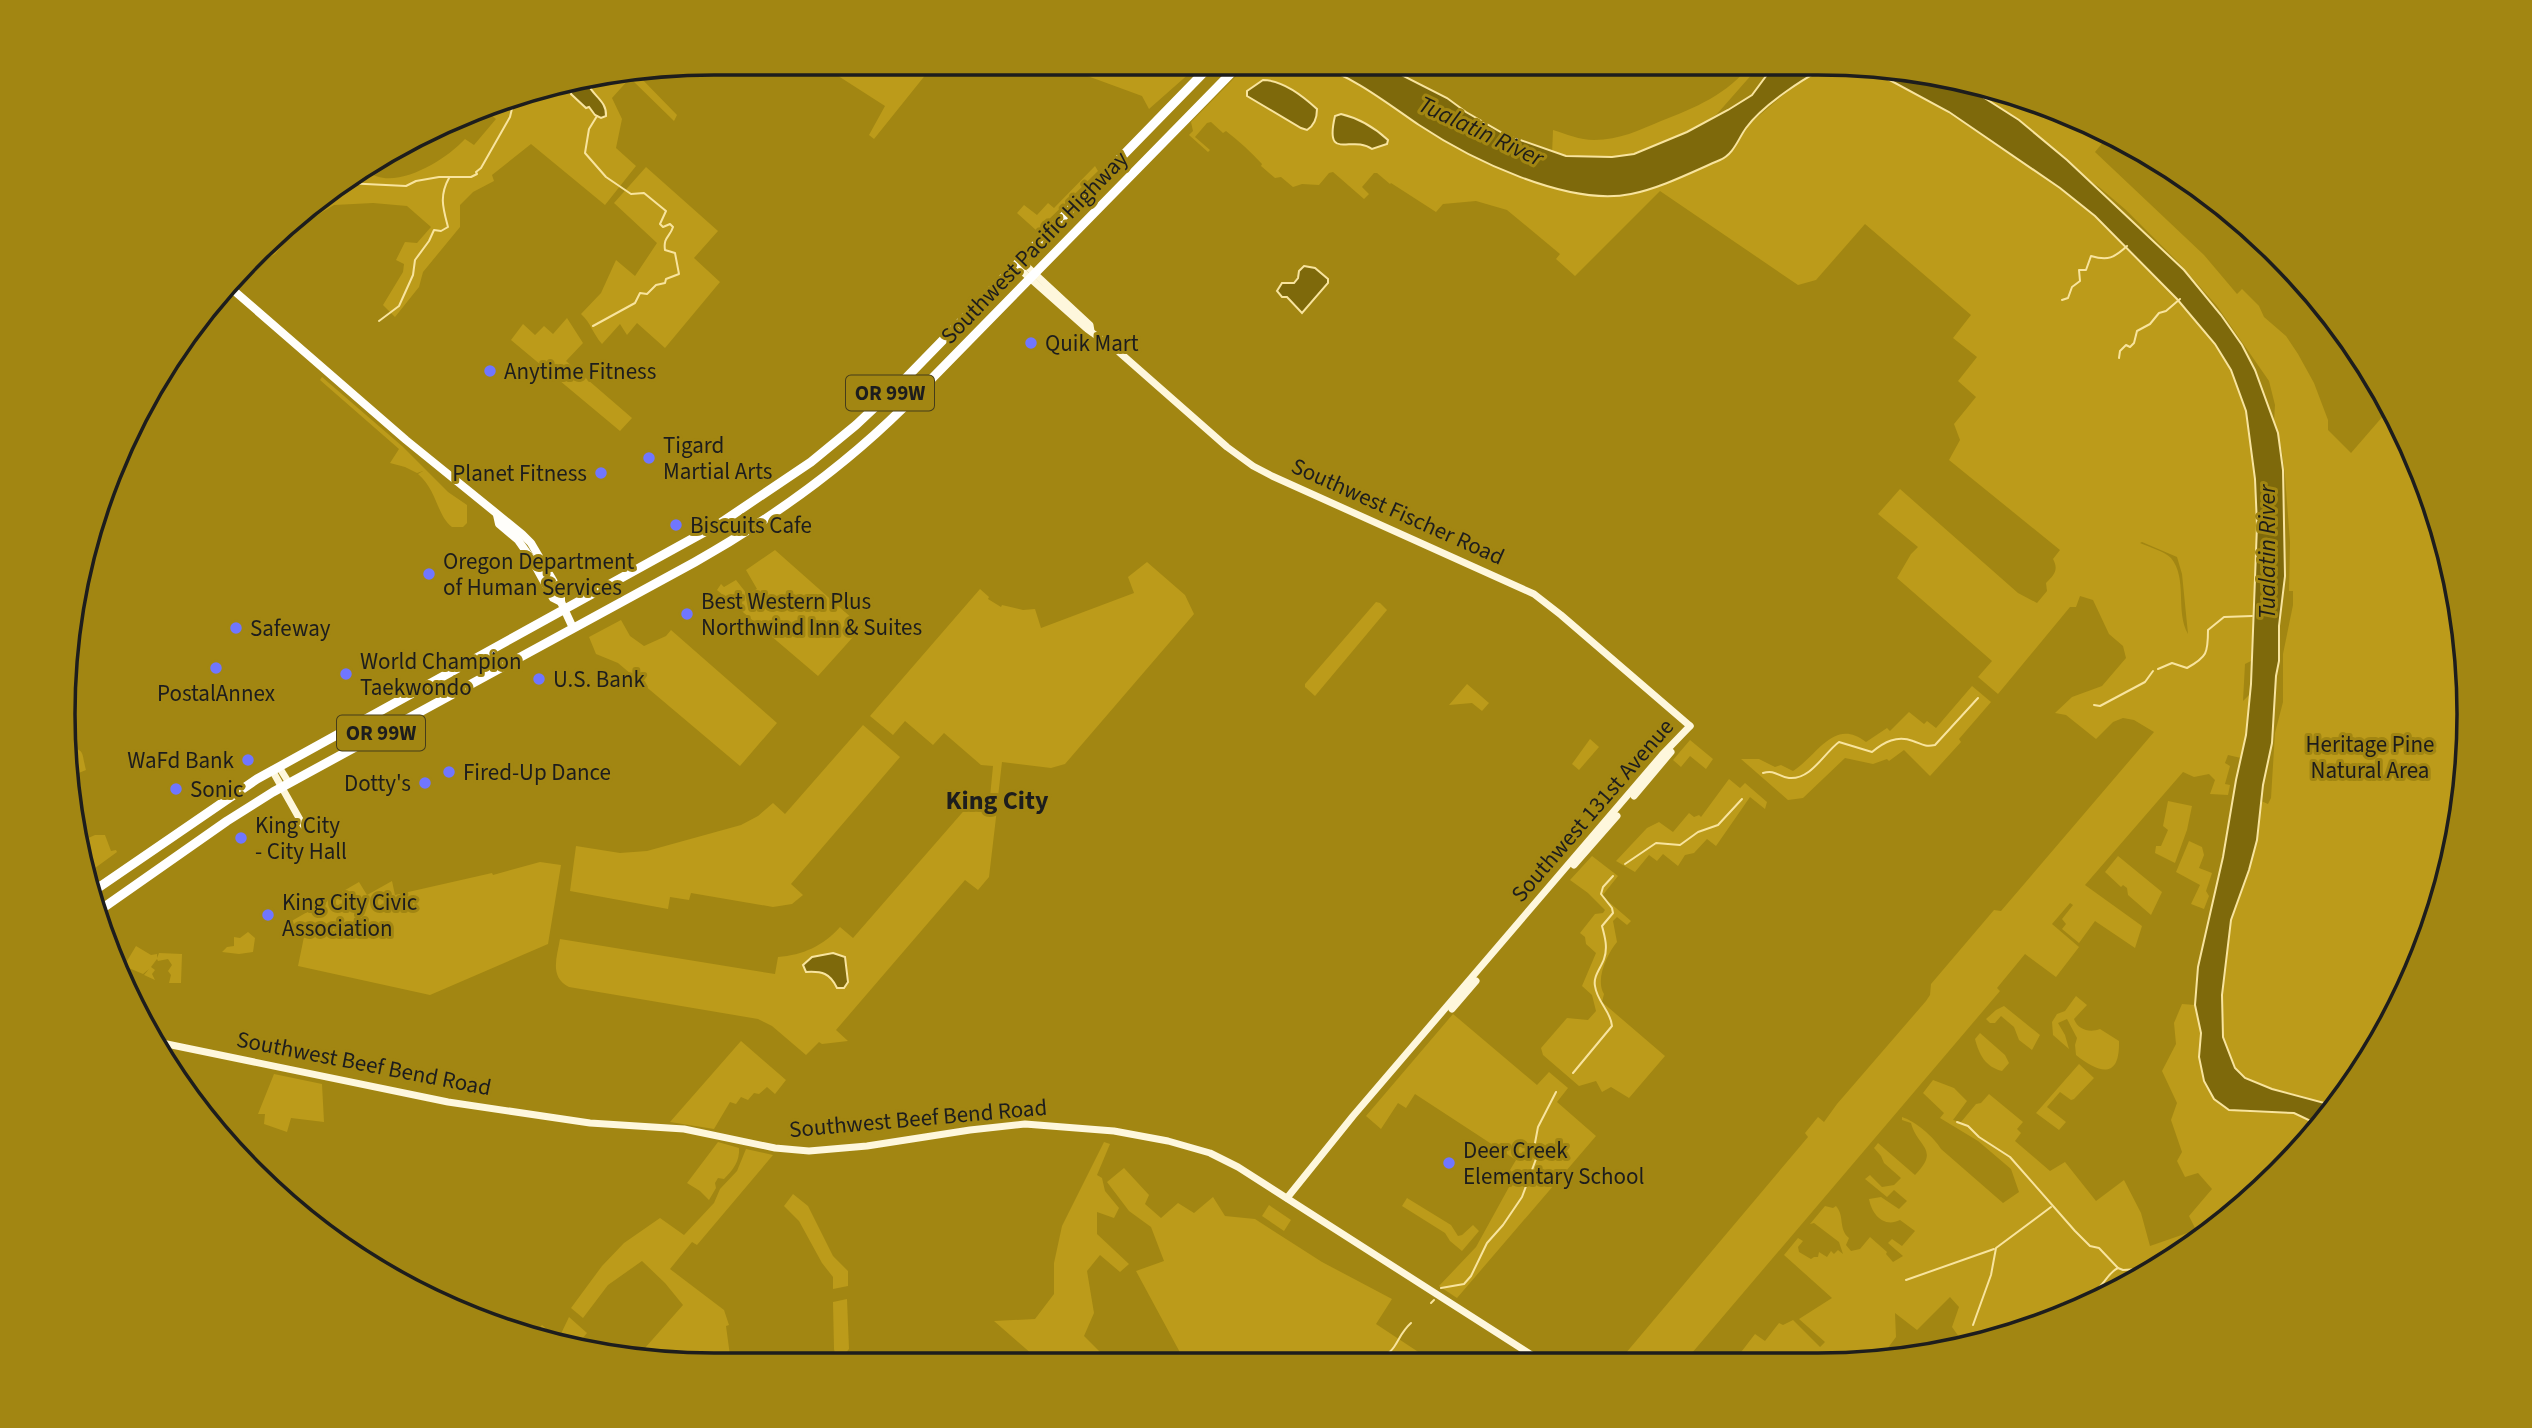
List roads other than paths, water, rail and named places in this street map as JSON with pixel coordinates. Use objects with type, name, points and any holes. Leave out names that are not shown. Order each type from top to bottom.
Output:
[{"type":"highway","name":"Southwest Pacific Highway","points":[[99,887],[205,812],[275,768],[562,606],[719,524],[811,462],[905,379],[1201,75]]},
{"type":"highway","name":"Southwest Pacific Highway","points":[[105,906],[227,821],[285,785],[717,549],[785,506],[826,476],[894,418],[1228,75]]},
{"type":"main road","points":[[235,292],[497,515],[499,524],[523,547],[553,598],[562,606],[573,628]]},
{"type":"street","name":"Southwest Fischer Road","points":[[1018,263],[1090,325],[1091,331],[1245,461],[1272,476],[1534,594],[1690,726]]},
{"type":"street","name":"Southwest 131st Avenue","points":[[1287,1198],[1337,1139],[1353,1115],[1690,726]]},
{"type":"street","points":[[275,768],[303,825]]},
{"type":"street","name":"Southwest Beef Bend Road","points":[[168,1044],[458,1104],[590,1123],[684,1129],[800,1151],[867,1146],[1025,1124],[1114,1131],[1168,1140],[1210,1153],[1238,1167],[1529,1353]]},
{"type":"water","name":"Tualatin River","points":[[1341,75],[1402,75],[1447,98],[1506,135],[1566,156],[1612,157],[1634,154],[1687,132],[1752,95],[1767,75],[1811,75],[1753,119],[1725,157],[1654,188],[1631,194],[1606,196],[1550,187],[1492,165],[1440,138]]},
{"type":"water","points":[[1263,80],[1285,86],[1317,109],[1312,126],[1307,130],[1301,128],[1247,96],[1247,91]]},
{"type":"water","name":"Tualatin River","points":[[1889,80],[1983,97],[2019,120],[2067,160],[2184,270],[2221,315],[2255,370],[2278,433],[2283,470],[2285,576],[2279,626],[2272,743],[2263,785],[2257,840],[2231,920],[2222,995],[2223,1037],[2235,1068],[2245,1078],[2272,1089],[2325,1103],[2310,1121],[2294,1113],[2229,1110],[2214,1099],[2204,1081],[2199,1057],[2201,1033],[2195,1005],[2198,967],[2223,857],[2246,735],[2251,684],[2257,525],[2255,479],[2246,411],[2231,370],[2215,344],[2177,299],[2095,216],[2060,188],[1949,112]]},
{"type":"water","points":[[590,88],[602,102],[606,116],[601,118],[595,115],[571,94]]},
{"type":"water","points":[[1341,114],[1372,128],[1388,140],[1387,144],[1372,149],[1364,145],[1337,143],[1333,139],[1333,130],[1335,116]]},
{"type":"water","points":[[1304,266],[1315,268],[1328,279],[1328,283],[1302,313],[1287,297],[1282,297],[1277,291],[1282,283],[1294,283]]},
{"type":"water","points":[[833,953],[845,957],[848,982],[844,988],[837,988],[825,974],[806,972],[803,965],[812,957]]},
{"type":"waterway","points":[[358,184],[406,186],[416,181],[439,177],[471,177],[481,168],[510,117],[512,108]]},
{"type":"waterway","points":[[593,326],[635,303],[640,293],[647,294],[656,285],[679,274],[675,253],[665,250],[666,240],[673,227],[670,224],[663,227],[660,224],[666,211],[644,193],[631,194],[606,177],[585,153],[589,129],[597,116]]},
{"type":"waterway","points":[[379,321],[399,306],[413,275],[415,260],[434,230],[441,231],[448,227],[443,196],[449,178]]},
{"type":"waterway","points":[[2062,300],[2068,298],[2072,287],[2080,281],[2079,270],[2086,270],[2091,256],[2110,257],[2127,246]]},
{"type":"waterway","points":[[2119,358],[2120,351],[2126,345],[2130,347],[2134,343],[2137,331],[2150,324],[2159,313],[2166,311],[2180,299]]},
{"type":"waterway","points":[[2158,669],[2172,663],[2187,668],[2205,654],[2208,630],[2224,617],[2252,616]]},
{"type":"waterway","points":[[2094,705],[2100,706],[2145,682],[2153,671]]},
{"type":"waterway","points":[[1763,773],[1771,772],[1789,778],[1804,775],[1839,742],[1872,752],[1896,739],[1935,745],[1978,698]]},
{"type":"waterway","points":[[1625,864],[1656,843],[1680,845],[1698,832],[1718,825],[1742,799]]},
{"type":"waterway","points":[[1573,1073],[1612,1026],[1596,992],[1595,982],[1606,951],[1602,926],[1613,913],[1601,894],[1603,887],[1613,876]]},
{"type":"waterway","points":[[1441,1288],[1464,1284],[1471,1276],[1487,1243],[1522,1197],[1536,1159],[1538,1127],[1556,1092]]},
{"type":"waterway","points":[[1957,1122],[1968,1126],[1979,1137],[2010,1157],[2090,1246],[2099,1248],[2118,1268],[2133,1269]]},
{"type":"waterway","points":[[1973,1325],[1991,1275],[1996,1248],[2051,1207]]},
{"type":"waterway","points":[[1906,1280],[1994,1249]]},
{"type":"waterway","points":[[2097,1289],[2118,1268]]},
{"type":"waterway","points":[[1431,1303],[1434,1300]]},
{"type":"waterway","points":[[1389,1353],[1411,1323]]},
{"type":"place","name":"Quik Mart","points":[[1031,343]]},
{"type":"place","name":"Anytime Fitness","points":[[490,371]]},
{"type":"place","name":"Tigard Martial Arts","points":[[649,458]]},
{"type":"place","name":"Planet Fitness","points":[[601,473]]},
{"type":"place","name":"Biscuits Cafe","points":[[676,525]]},
{"type":"place","name":"Oregon Department of Human Services","points":[[429,574]]},
{"type":"place","name":"Best Western Plus Northwind Inn & Suites","points":[[687,614]]},
{"type":"place","name":"Safeway","points":[[236,628]]},
{"type":"place","name":"PostalAnnex","points":[[216,668]]},
{"type":"place","name":"World Champion Taekwondo","points":[[346,674]]},
{"type":"place","name":"U.S. Bank","points":[[539,679]]},
{"type":"place","name":"WaFd Bank","points":[[248,760]]},
{"type":"place","name":"Fired-Up Dance","points":[[449,772]]},
{"type":"place","name":"Dotty's","points":[[425,783]]},
{"type":"place","name":"Sonic","points":[[176,789]]},
{"type":"place","name":"King City - City Hall","points":[[241,838]]},
{"type":"place","name":"King City Civic Association","points":[[268,915]]},
{"type":"place","name":"Deer Creek Elementary School","points":[[1449,1163]]},
{"type":"district","name":"King City","points":[[997,800]]},
{"type":"park label","name":"Heritage Pine Natural Area","points":[[2370,757]]}]
